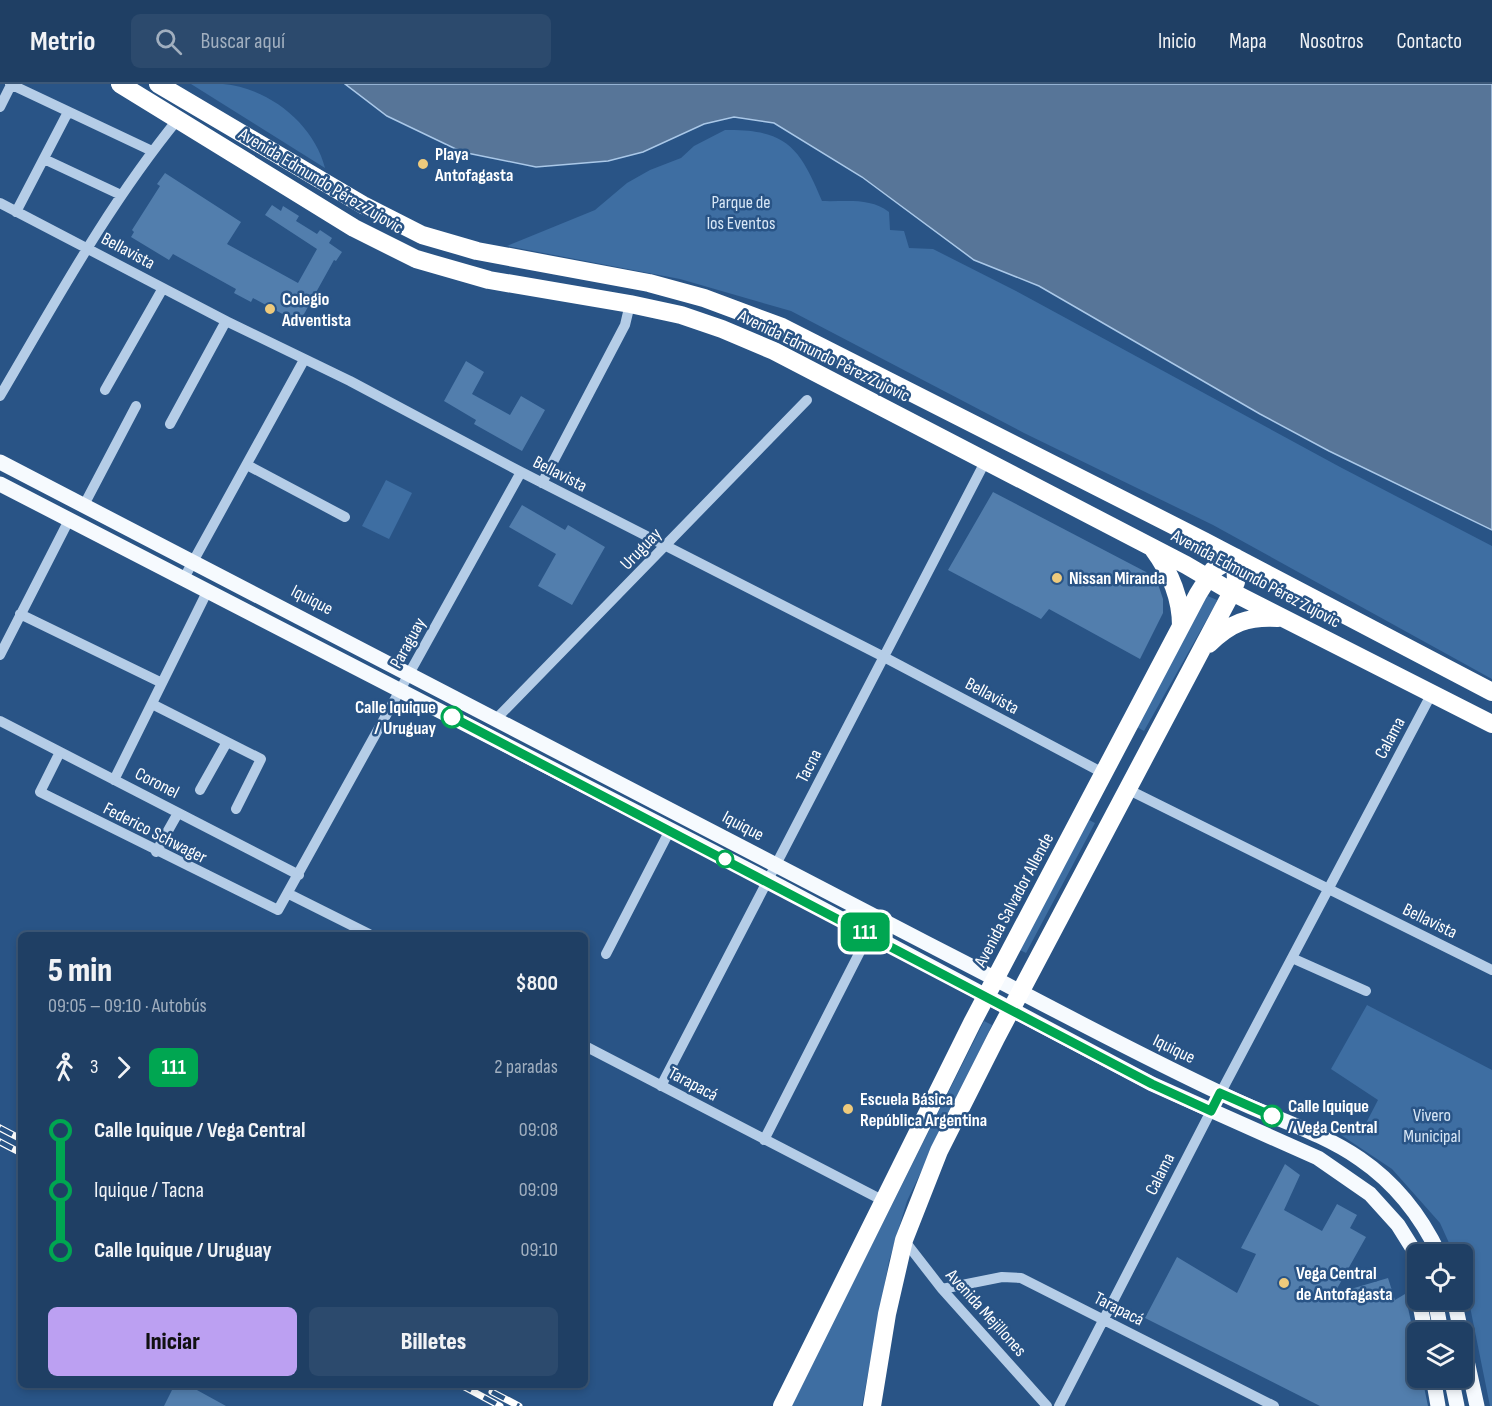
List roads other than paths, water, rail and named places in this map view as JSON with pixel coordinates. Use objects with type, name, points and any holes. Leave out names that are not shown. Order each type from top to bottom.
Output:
[{"type":"highway","name":"Avenida Edmundo Pérez Zujovic","points":[[120,84],[354,228],[416,259],[489,280],[681,315],[755,342],[1152,548],[1232,592],[1492,724]]},
{"type":"highway","name":"Avenida Edmundo Pérez Zujovic","points":[[158,84],[409,230],[477,251],[649,283],[752,314],[1235,557],[1492,692]]},
{"type":"highway","points":[[1152,548],[1164,564],[1175,589],[1181,626]]},
{"type":"highway","points":[[872,1406],[887,1314],[904,1240],[939,1151],[1020,992],[1232,592],[1236,582],[1235,557],[1213,570],[1207,577]]},
{"type":"highway","name":"Avenida Salvador Allende","points":[[782,1406],[985,996],[1105,774],[1207,577]]},
{"type":"highway","points":[[1196,659],[1212,641],[1234,623],[1248,618],[1285,619]]},
{"type":"main road","name":"Iquique","points":[[0,462],[497,718],[1020,992],[1220,1093],[1341,1147],[1372,1168],[1412,1209],[1433,1244]]},
{"type":"main road","name":"Iquique","points":[[0,485],[401,690],[1152,1084],[1318,1158],[1353,1181],[1384,1209],[1409,1244]]},
{"type":"main road","points":[[1435,1388],[1438,1406]]},
{"type":"main road","points":[[1453,1388],[1457,1406]]},
{"type":"main road","points":[[1473,1388],[1477,1406]]},
{"type":"street","points":[[0,106],[10,84],[152,152]]},
{"type":"street","points":[[16,212],[68,112]]},
{"type":"street","points":[[0,396],[86,247],[121,195],[178,119]]},
{"type":"street","points":[[44,159],[121,195]]},
{"type":"street","name":"Bellavista","points":[[0,203],[226,321],[350,381],[542,483],[884,657],[1105,774]]},
{"type":"street","points":[[105,390],[163,288]]},
{"type":"street","points":[[542,483],[625,325],[630,304]]},
{"type":"street","points":[[170,424],[226,321]]},
{"type":"street","points":[[184,578],[304,360]]},
{"type":"street","name":"Uruguay","points":[[497,718],[807,400]]},
{"type":"street","points":[[84,505],[136,406]]},
{"type":"street","name":"Tacna","points":[[661,1086],[985,462]]},
{"type":"street","points":[[247,465],[345,517]]},
{"type":"street","name":"Paraguay","points":[[289,894],[521,472]]},
{"type":"street","points":[[0,655],[69,520]]},
{"type":"street","points":[[114,780],[208,590]]},
{"type":"street","points":[[21,614],[162,683]]},
{"type":"street","name":"Calama","points":[[1059,1406],[1220,1093],[1432,693]]},
{"type":"street","points":[[152,704],[261,759],[236,809]]},
{"type":"street","name":"Coronel","points":[[0,721],[299,875]]},
{"type":"street","points":[[200,790],[227,742]]},
{"type":"street","name":"Federico Schwager","points":[[60,752],[40,792],[274,910],[280,909],[289,894]]},
{"type":"street","name":"Bellavista","points":[[1127,789],[1492,970]]},
{"type":"street","points":[[156,852],[178,813]]},
{"type":"street","points":[[606,954],[670,830]]},
{"type":"street","points":[[289,894],[365,932]]},
{"type":"street","points":[[764,1140],[869,934]]},
{"type":"street","points":[[1292,958],[1366,991]]},
{"type":"street","name":"Tarapacá","points":[[588,1048],[882,1200]]},
{"type":"street","name":"Avenida Mejillones","points":[[904,1240],[942,1289],[1047,1406]]},
{"type":"street","name":"Tarapacá","points":[[942,1289],[1002,1277],[1021,1278],[1274,1406]]},
{"type":"railway","points":[[0,1128],[18,1137]]},
{"type":"railway","points":[[0,1142],[18,1151]]},
{"type":"railway","points":[[466,1388],[500,1406]]},
{"type":"railway","points":[[492,1392],[519,1406]]},
{"type":"place","name":"Playa Antofagasta","points":[[423,164]]},
{"type":"place","name":"Colegio Adventista","points":[[270,309]]},
{"type":"place","name":"Nissan Miranda","points":[[1057,578]]},
{"type":"place","name":"Calle Iquique / Uruguay","points":[[452,717]]},
{"type":"place","name":"Escuela Básica República Argentina","points":[[848,1109]]},
{"type":"place","name":"Calle Iquique / Vega Central","points":[[1272,1116]]},
{"type":"place","name":"Vega Central de Antofagasta","points":[[1284,1283]]},
{"type":"park label","name":"Parque de los Eventos","points":[[741,212]]},
{"type":"park label","name":"Vivero Municipal","points":[[1432,1125]]}]
